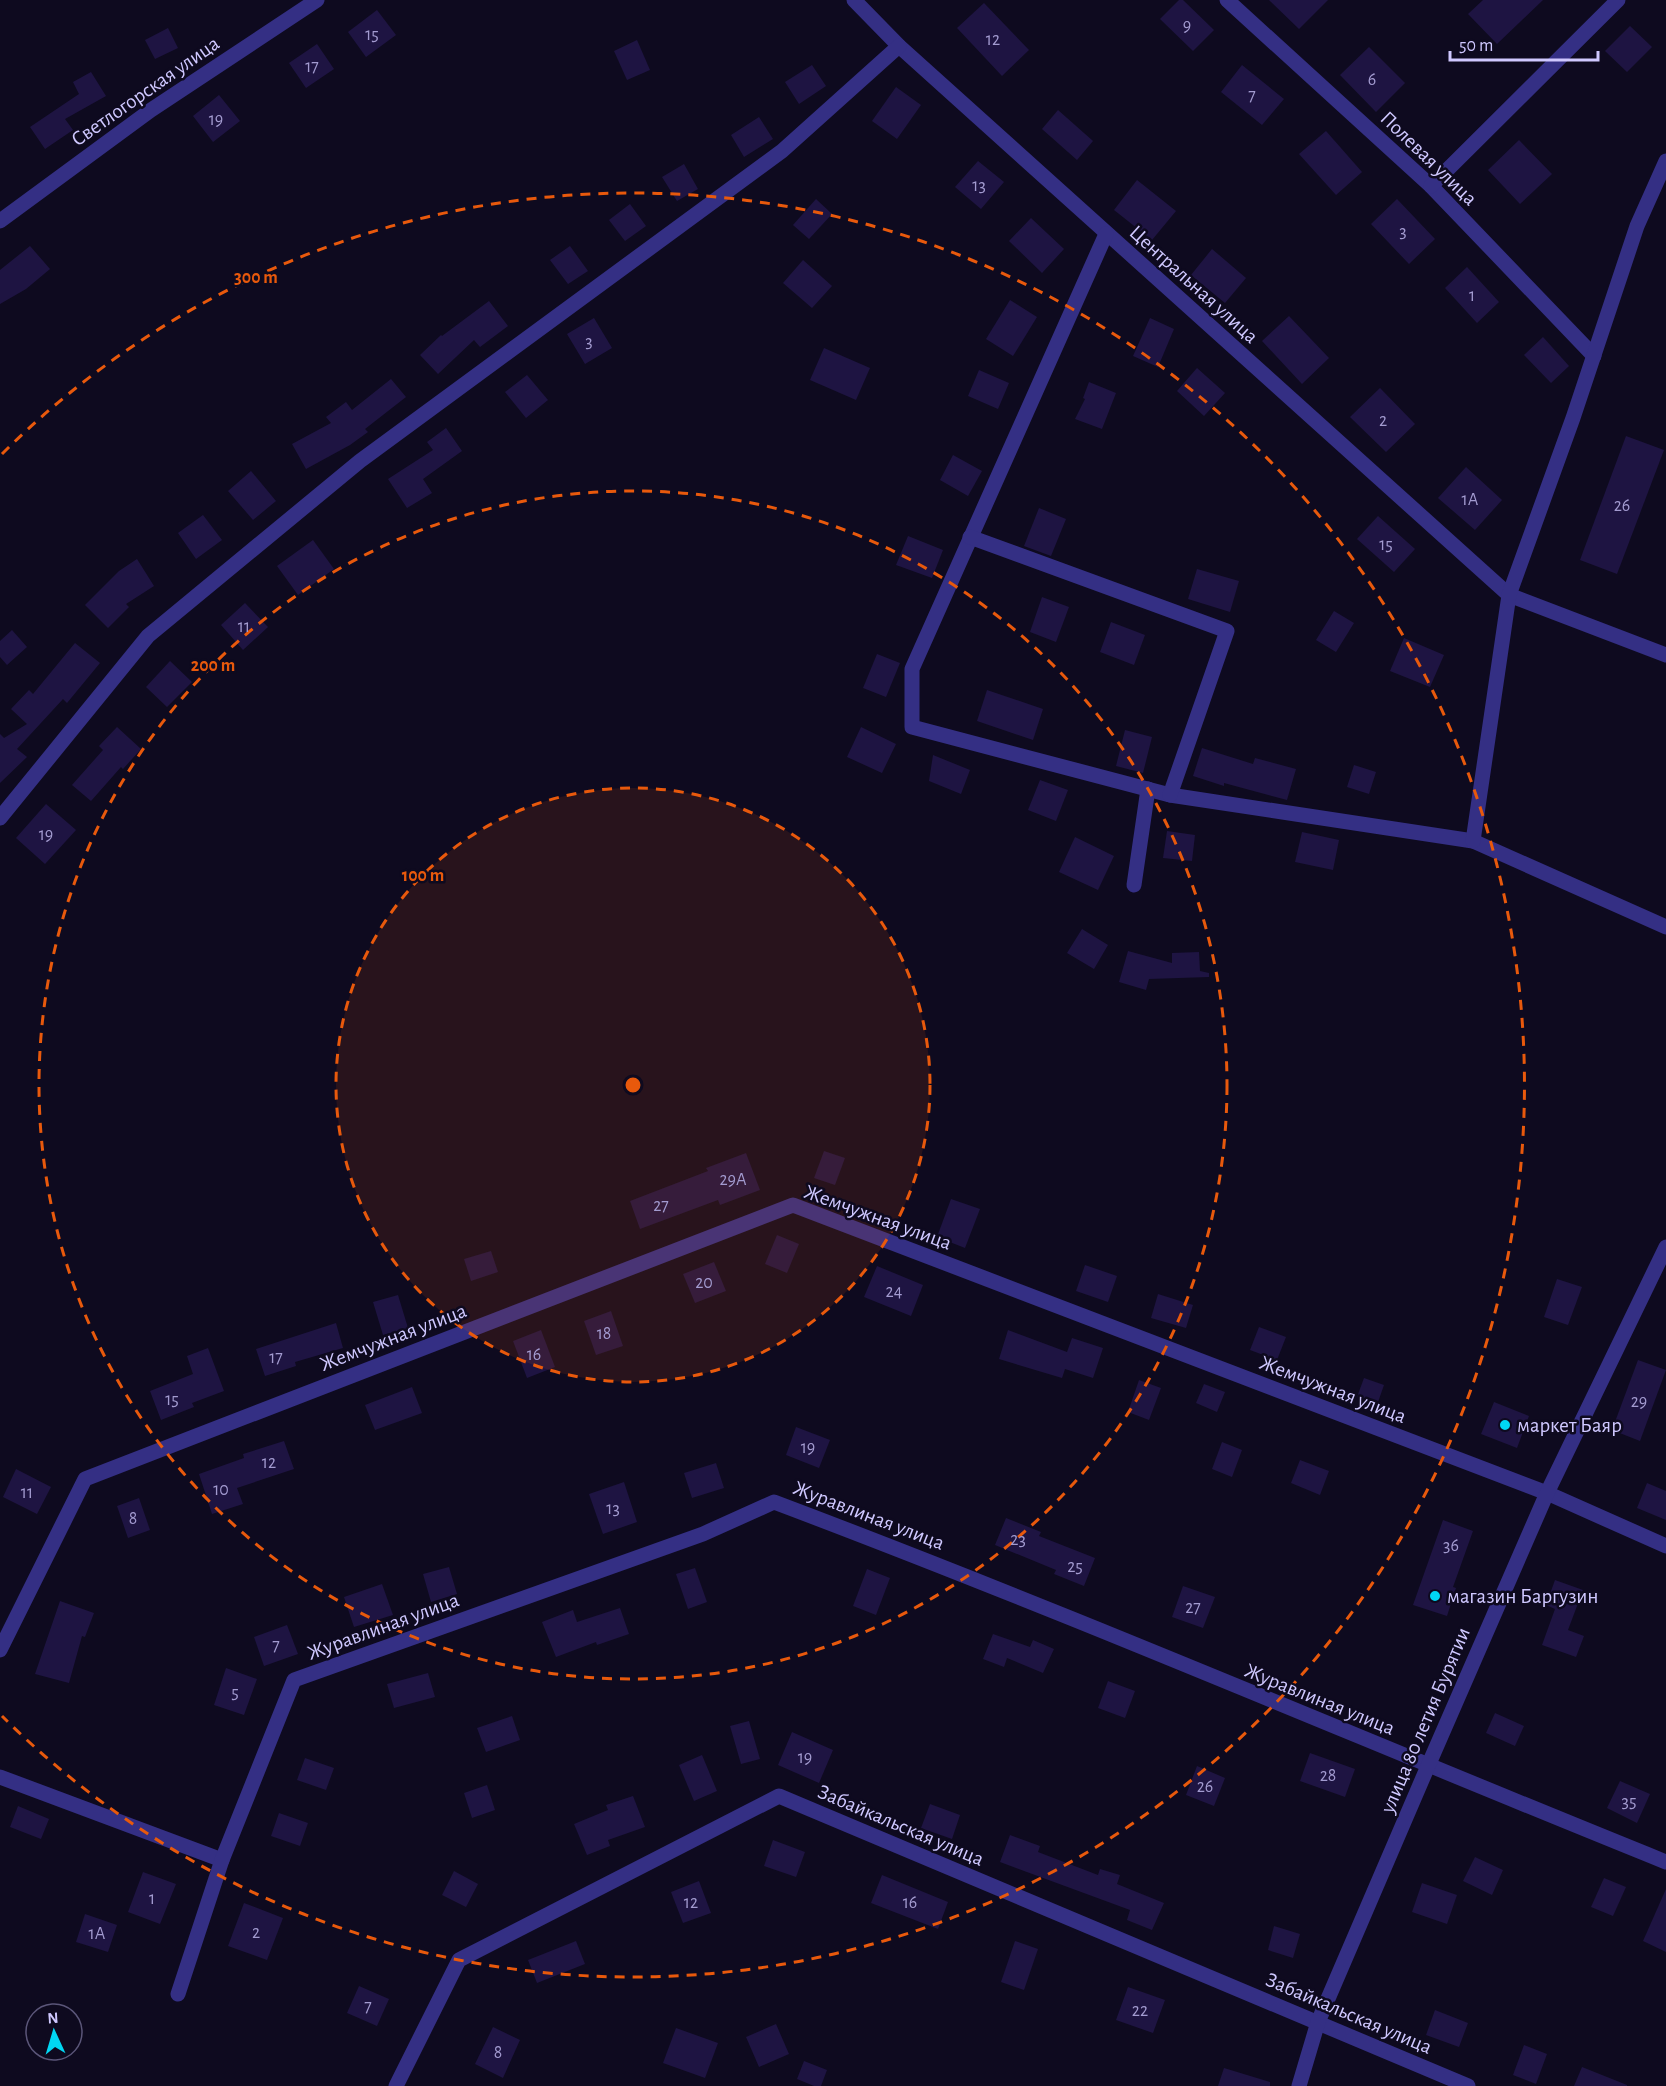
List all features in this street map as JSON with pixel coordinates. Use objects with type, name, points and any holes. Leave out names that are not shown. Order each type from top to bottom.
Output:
[{"type":"street","name":"Светлогорская улица","points":[[0,220],[151,110],[317,0]]},
{"type":"street","name":"Центральная улица","points":[[854,0],[899,46],[1509,595]]},
{"type":"street","name":"Полевая улица","points":[[1227,0],[1431,186],[1594,356]]},
{"type":"street","points":[[1431,186],[1618,0]]},
{"type":"street","points":[[0,818],[148,636],[360,461],[782,151],[899,46]]},
{"type":"street","points":[[1473,841],[1509,595],[1594,356],[1637,226],[1666,161]]},
{"type":"street","points":[[1106,234],[912,669],[912,727],[1170,795],[1473,841],[1666,927]]},
{"type":"street","points":[[970,537],[1227,631],[1170,795]]},
{"type":"street","points":[[1509,595],[1666,655]]},
{"type":"street","points":[[1134,885],[1148,789]]},
{"type":"street","name":"Жемчужная улица","points":[[0,1650],[85,1479],[793,1205],[1547,1493],[1666,1546]]},
{"type":"street","name":"улица 80 летия Бурятии","points":[[1299,2086],[1318,2022],[1547,1493],[1665,1252]]},
{"type":"street","name":"Журавлиная улица","points":[[178,1994],[222,1860],[294,1680],[703,1534],[774,1502],[948,1568],[1666,1862]]},
{"type":"street","points":[[0,1777],[222,1860]]},
{"type":"street","name":"Забайкальская улица","points":[[396,2086],[459,1960],[779,1796],[1468,2086]]},
{"type":"building","points":[[1179,0],[1183,0],[1214,30],[1193,51],[1160,19]]},
{"type":"building","points":[[1269,0],[1328,0],[1299,29]]},
{"type":"building","points":[[1483,0],[1543,0],[1497,44],[1468,14]]},
{"type":"building","points":[[984,3],[1029,50],[1002,76],[957,28]]},
{"type":"building","points":[[377,10],[396,35],[366,57],[348,32]]},
{"type":"building","points":[[1630,26],[1652,47],[1627,72],[1605,51]]},
{"type":"building","points":[[168,28],[178,48],[155,59],[145,40]]},
{"type":"building","points":[[637,40],[650,70],[627,80],[614,51]]},
{"type":"building","points":[[317,44],[334,69],[306,88],[289,63]]},
{"type":"building","points":[[1369,47],[1405,83],[1376,112],[1340,75]]},
{"type":"building","points":[[812,65],[826,86],[799,104],[785,82]]},
{"type":"building","points":[[1242,65],[1284,99],[1262,125],[1221,92]]},
{"type":"building","points":[[91,72],[106,96],[65,119],[73,130],[45,149],[30,127],[79,94],[73,82]]},
{"type":"building","points":[[896,87],[921,105],[897,139],[872,121]]},
{"type":"building","points":[[219,95],[240,121],[213,142],[193,116]]},
{"type":"building","points":[[1058,110],[1093,141],[1077,160],[1042,129]]},
{"type":"building","points":[[759,117],[773,139],[744,157],[731,135]]},
{"type":"building","points":[[1326,131],[1362,172],[1336,195],[1299,154]]},
{"type":"building","points":[[1519,140],[1552,174],[1520,204],[1488,170]]},
{"type":"building","points":[[978,161],[1004,182],[981,209],[955,187]]},
{"type":"building","points":[[684,164],[698,189],[677,201],[662,177]]},
{"type":"building","points":[[1137,180],[1176,211],[1152,240],[1114,210]]},
{"type":"building","points":[[816,199],[832,214],[809,239],[793,225]]},
{"type":"building","points":[[1397,199],[1435,239],[1409,264],[1371,224]]},
{"type":"building","points":[[630,204],[646,226],[625,241],[609,220]]},
{"type":"building","points":[[1031,218],[1064,249],[1042,273],[1009,241]]},
{"type":"building","points":[[30,246],[50,269],[26,289],[0,304],[0,270]]},
{"type":"building","points":[[570,246],[588,271],[568,284],[550,260]]},
{"type":"building","points":[[1212,249],[1246,278],[1225,303],[1191,275]]},
{"type":"building","points":[[803,260],[832,286],[812,308],[783,283]]},
{"type":"building","points":[[1467,267],[1499,302],[1477,323],[1445,288]]},
{"type":"building","points":[[1010,300],[1037,317],[1013,356],[986,339]]},
{"type":"building","points":[[489,301],[508,326],[480,347],[474,340],[438,374],[420,355],[441,335]]},
{"type":"building","points":[[1289,316],[1329,358],[1302,384],[1262,341]]},
{"type":"building","points":[[594,318],[612,348],[585,364],[567,334]]},
{"type":"building","points":[[1150,318],[1174,329],[1158,367],[1133,356]]},
{"type":"building","points":[[1543,337],[1569,366],[1551,383],[1524,355]]},
{"type":"building","points":[[824,348],[870,368],[856,400],[810,380]]},
{"type":"building","points":[[1197,368],[1225,393],[1204,416],[1177,391]]},
{"type":"building","points":[[979,370],[1009,383],[998,409],[968,396]]},
{"type":"building","points":[[527,375],[548,400],[526,418],[505,392]]},
{"type":"building","points":[[391,379],[406,397],[365,429],[368,432],[350,445],[306,469],[292,444],[331,423],[326,417],[346,402],[352,410]]},
{"type":"building","points":[[1089,382],[1116,393],[1102,429],[1075,419],[1085,399],[1083,398]]},
{"type":"building","points":[[1380,388],[1415,424],[1386,452],[1350,417]]},
{"type":"building","points":[[446,428],[462,451],[423,479],[432,493],[407,508],[388,479],[433,450],[427,442]]},
{"type":"building","points":[[1626,436],[1664,450],[1617,574],[1580,560]]},
{"type":"building","points":[[953,455],[982,471],[968,496],[940,480]]},
{"type":"building","points":[[1466,467],[1502,500],[1475,530],[1438,498]]},
{"type":"building","points":[[251,471],[276,501],[253,520],[228,491]]},
{"type":"building","points":[[1039,508],[1066,519],[1051,556],[1024,546]]},
{"type":"building","points":[[203,515],[222,540],[196,559],[178,533]]},
{"type":"building","points":[[1378,516],[1415,549],[1394,572],[1357,539]]},
{"type":"building","points":[[908,536],[943,550],[932,578],[896,565]]},
{"type":"building","points":[[313,540],[334,569],[298,595],[277,566]]},
{"type":"building","points":[[137,559],[154,586],[126,604],[129,607],[108,628],[85,605],[119,571]]},
{"type":"building","points":[[1197,569],[1239,581],[1230,612],[1188,599]]},
{"type":"building","points":[[1042,597],[1069,607],[1056,642],[1030,632]]},
{"type":"building","points":[[245,603],[268,627],[243,650],[221,625]]},
{"type":"building","points":[[1334,611],[1354,623],[1336,652],[1316,640]]},
{"type":"building","points":[[1111,622],[1145,635],[1134,665],[1100,652]]},
{"type":"building","points":[[12,630],[27,647],[7,665],[0,657],[0,641]]},
{"type":"building","points":[[1404,638],[1444,655],[1430,687],[1390,671]]},
{"type":"building","points":[[75,643],[100,663],[67,703],[63,699],[17,749],[27,757],[0,783],[0,734],[4,738],[27,724],[11,709],[29,690],[33,694]]},
{"type":"building","points":[[877,654],[900,663],[886,697],[863,688]]},
{"type":"building","points":[[170,661],[192,682],[167,707],[146,687]]},
{"type":"building","points":[[987,690],[1043,709],[1033,740],[977,721]]},
{"type":"building","points":[[117,727],[141,749],[123,769],[121,767],[91,801],[72,785],[103,750],[99,746]]},
{"type":"building","points":[[861,727],[896,744],[882,773],[847,757]]},
{"type":"building","points":[[1125,730],[1152,737],[1143,773],[1116,766]]},
{"type":"building","points":[[1202,748],[1253,764],[1255,758],[1296,769],[1287,800],[1224,783],[1224,786],[1193,776]]},
{"type":"building","points":[[933,755],[970,770],[961,794],[929,781]]},
{"type":"building","points":[[1354,765],[1376,772],[1369,794],[1347,787]]},
{"type":"building","points":[[1040,780],[1068,790],[1056,821],[1028,810]]},
{"type":"building","points":[[46,804],[76,830],[45,864],[16,838]]},
{"type":"building","points":[[1167,831],[1195,835],[1192,861],[1163,858]]},
{"type":"building","points":[[1302,832],[1339,840],[1333,870],[1295,862]]},
{"type":"building","points":[[1075,837],[1114,856],[1098,890],[1059,872]]},
{"type":"building","points":[[1082,929],[1108,945],[1094,969],[1067,953]]},
{"type":"building","points":[[1128,951],[1172,963],[1172,953],[1199,952],[1200,971],[1209,973],[1209,977],[1149,979],[1146,990],[1119,982]]},
{"type":"building","points":[[824,1151],[845,1158],[835,1185],[814,1178]]},
{"type":"building","points":[[746,1153],[760,1190],[720,1205],[718,1200],[640,1229],[630,1201],[708,1171],[706,1168]]},
{"type":"building","points":[[951,1199],[980,1209],[965,1248],[937,1237]]},
{"type":"building","points":[[777,1235],[799,1244],[787,1273],[765,1264]]},
{"type":"building","points":[[491,1251],[498,1272],[471,1281],[464,1259]]},
{"type":"building","points":[[714,1262],[726,1291],[695,1303],[683,1274]]},
{"type":"building","points":[[1085,1265],[1117,1276],[1108,1302],[1076,1291]]},
{"type":"building","points":[[877,1266],[923,1285],[911,1316],[864,1297]]},
{"type":"building","points":[[1557,1279],[1582,1287],[1568,1325],[1544,1317]]},
{"type":"building","points":[[1158,1294],[1193,1305],[1186,1328],[1151,1318]]},
{"type":"building","points":[[398,1295],[408,1328],[383,1335],[373,1302]]},
{"type":"building","points":[[611,1311],[623,1346],[596,1355],[584,1321]]},
{"type":"building","points":[[336,1323],[343,1348],[295,1362],[296,1366],[265,1376],[256,1349]]},
{"type":"building","points":[[1259,1327],[1286,1337],[1277,1360],[1250,1350]]},
{"type":"building","points":[[541,1330],[555,1367],[527,1378],[513,1341]]},
{"type":"building","points":[[1008,1330],[1067,1352],[1072,1338],[1103,1348],[1093,1378],[1065,1369],[1062,1378],[999,1359]]},
{"type":"building","points":[[208,1348],[224,1391],[192,1403],[194,1407],[161,1420],[150,1391],[193,1374],[187,1356]]},
{"type":"building","points":[[1638,1360],[1666,1370],[1640,1441],[1612,1430]]},
{"type":"building","points":[[1364,1378],[1384,1385],[1377,1405],[1357,1397]]},
{"type":"building","points":[[1139,1380],[1161,1388],[1149,1420],[1128,1412]]},
{"type":"building","points":[[1204,1384],[1225,1392],[1217,1412],[1196,1403]]},
{"type":"building","points":[[412,1387],[422,1413],[375,1430],[365,1405]]},
{"type":"building","name":"маркет Баяр","points":[[1494,1402],[1529,1416],[1517,1448],[1481,1434]]},
{"type":"building","points":[[796,1427],[830,1440],[819,1468],[786,1455]]},
{"type":"building","points":[[284,1441],[294,1469],[237,1488],[243,1504],[212,1514],[199,1474],[244,1458],[243,1454]]},
{"type":"building","points":[[1222,1442],[1242,1450],[1232,1477],[1212,1469]]},
{"type":"building","points":[[1300,1460],[1329,1471],[1320,1495],[1291,1483]]},
{"type":"building","points":[[716,1463],[724,1488],[692,1498],[684,1473]]},
{"type":"building","points":[[16,1469],[51,1487],[37,1514],[3,1497]]},
{"type":"building","points":[[624,1482],[637,1522],[603,1534],[589,1494]]},
{"type":"building","points":[[1647,1483],[1666,1491],[1666,1520],[1637,1508]]},
{"type":"building","points":[[139,1498],[150,1530],[128,1538],[117,1506]]},
{"type":"building","points":[[1006,1518],[1041,1532],[1039,1536],[1095,1558],[1084,1586],[1054,1574],[1056,1570],[995,1545]]},
{"type":"building","points":[[1443,1520],[1473,1531],[1453,1587],[1456,1588],[1447,1616],[1413,1605]]},
{"type":"building","points":[[449,1567],[457,1594],[431,1602],[423,1574]]},
{"type":"building","points":[[695,1568],[707,1602],[688,1609],[676,1574]]},
{"type":"building","points":[[867,1569],[890,1578],[876,1615],[853,1606]]},
{"type":"building","points":[[1555,1580],[1583,1590],[1568,1630],[1584,1636],[1576,1657],[1542,1645],[1555,1609],[1546,1605]]},
{"type":"building","points":[[382,1584],[393,1615],[354,1627],[344,1597]]},
{"type":"building","points":[[1183,1586],[1215,1597],[1203,1628],[1172,1617]]},
{"type":"building","points":[[60,1601],[94,1613],[85,1637],[82,1636],[69,1683],[35,1674]]},
{"type":"building","points":[[620,1608],[629,1634],[597,1645],[596,1642],[556,1657],[542,1622],[573,1610],[577,1622]]},
{"type":"building","points":[[287,1625],[298,1654],[264,1666],[254,1637]]},
{"type":"building","points":[[993,1634],[1030,1647],[1033,1640],[1054,1649],[1043,1673],[1007,1658],[1004,1667],[983,1659]]},
{"type":"building","points":[[226,1668],[257,1679],[244,1715],[214,1705]]},
{"type":"building","points":[[428,1673],[435,1697],[394,1708],[387,1684]]},
{"type":"building","points":[[1108,1681],[1135,1691],[1125,1718],[1098,1708]]},
{"type":"building","points":[[1495,1713],[1524,1726],[1515,1746],[1486,1733]]},
{"type":"building","points":[[512,1716],[520,1740],[486,1752],[477,1728]]},
{"type":"building","points":[[749,1721],[760,1759],[741,1764],[730,1726]]},
{"type":"building","points":[[792,1732],[833,1750],[819,1783],[778,1765]]},
{"type":"building","points":[[1310,1753],[1355,1769],[1345,1797],[1300,1781]]},
{"type":"building","points":[[702,1755],[717,1791],[694,1801],[679,1765]]},
{"type":"building","points":[[305,1758],[334,1768],[326,1790],[297,1780]]},
{"type":"building","points":[[1197,1766],[1225,1778],[1214,1806],[1186,1795]]},
{"type":"building","points":[[1620,1781],[1650,1794],[1637,1823],[1607,1808]]},
{"type":"building","points":[[487,1785],[495,1810],[472,1818],[464,1793]]},
{"type":"building","points":[[633,1796],[645,1827],[608,1840],[610,1846],[587,1855],[574,1824],[608,1810],[606,1805]]},
{"type":"building","points":[[930,1804],[960,1815],[952,1839],[921,1828]]},
{"type":"building","points":[[18,1806],[49,1819],[41,1839],[10,1827]]},
{"type":"building","points":[[279,1813],[308,1823],[300,1846],[271,1836]]},
{"type":"building","points":[[1010,1835],[1040,1846],[1038,1852],[1098,1875],[1100,1869],[1120,1875],[1117,1884],[1164,1903],[1152,1930],[1127,1920],[1130,1910],[1000,1862]]},
{"type":"building","points":[[773,1840],[805,1852],[796,1877],[764,1866]]},
{"type":"building","points":[[1475,1857],[1503,1870],[1492,1895],[1463,1881]]},
{"type":"building","points":[[454,1871],[478,1884],[466,1907],[442,1895]]},
{"type":"building","points":[[143,1872],[176,1884],[160,1924],[128,1912]]},
{"type":"building","points":[[882,1875],[948,1902],[938,1929],[871,1903]]},
{"type":"building","points":[[1604,1878],[1626,1887],[1613,1916],[1591,1907]]},
{"type":"building","points":[[699,1881],[711,1913],[683,1923],[671,1892]]},
{"type":"building","points":[[1422,1883],[1457,1895],[1447,1924],[1412,1912]]},
{"type":"building","points":[[1666,1889],[1666,1952],[1643,1941]]},
{"type":"building","points":[[244,1903],[283,1918],[267,1960],[228,1946]]},
{"type":"building","points":[[85,1914],[117,1925],[108,1952],[76,1942]]},
{"type":"building","points":[[1274,1926],[1300,1934],[1293,1958],[1268,1950]]},
{"type":"building","points":[[576,1941],[585,1964],[537,1983],[528,1960]]},
{"type":"building","points":[[1015,1941],[1038,1949],[1024,1990],[1001,1982]]},
{"type":"building","points":[[359,1986],[389,1999],[377,2026],[347,2013]]},
{"type":"building","points":[[1128,1987],[1165,2000],[1153,2033],[1116,2020]]},
{"type":"building","points":[[1435,2010],[1468,2023],[1459,2047],[1426,2035]]},
{"type":"building","points":[[776,2024],[789,2054],[759,2067],[746,2037]]},
{"type":"building","points":[[493,2027],[520,2040],[503,2078],[475,2064]]},
{"type":"building","points":[[676,2028],[718,2043],[705,2078],[663,2063]]},
{"type":"building","points":[[1524,2045],[1547,2054],[1536,2084],[1513,2075]]},
{"type":"building","points":[[804,2061],[827,2070],[821,2086],[814,2086],[797,2079]]},
{"type":"building","points":[[1582,2067],[1627,2085],[1627,2086],[1574,2086]]},
{"type":"building","points":[[1224,2068],[1270,2082],[1270,2086],[1218,2086]]},
{"type":"place","name":"маркет Баяр","points":[[1505,1425]]},
{"type":"place","name":"магазин Баргузин","points":[[1435,1596]]}]
